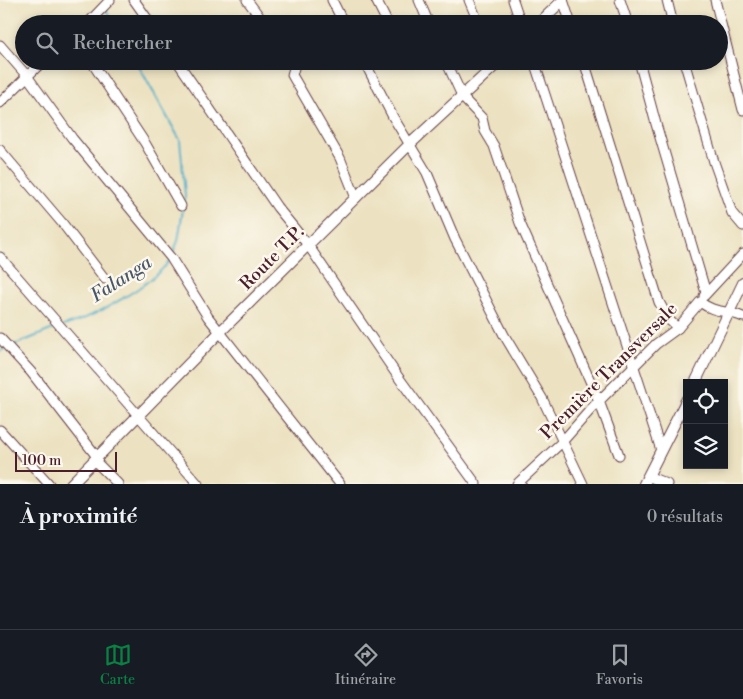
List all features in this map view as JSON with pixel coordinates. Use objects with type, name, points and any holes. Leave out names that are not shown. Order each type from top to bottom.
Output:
[{"type":"street","points":[[96,15],[110,0]]},
{"type":"street","points":[[134,0],[144,15]]},
{"type":"street","points":[[247,0],[258,15]]},
{"type":"street","points":[[332,0],[340,15]]},
{"type":"street","points":[[376,0],[384,15]]},
{"type":"street","points":[[419,0],[425,15]]},
{"type":"street","points":[[469,0],[475,15]]},
{"type":"street","points":[[513,0],[517,15]]},
{"type":"street","points":[[547,15],[563,0],[568,15]]},
{"type":"street","points":[[620,0],[625,15]]},
{"type":"street","points":[[666,0],[670,15]]},
{"type":"street","points":[[714,0],[718,15]]},
{"type":"street","points":[[0,45],[15,62]]},
{"type":"street","points":[[728,53],[743,110]]},
{"type":"street","points":[[22,70],[72,138],[171,258],[220,332],[340,484]]},
{"type":"street","points":[[0,103],[33,70]]},
{"type":"street","points":[[97,70],[145,144],[181,206]]},
{"type":"street","points":[[183,70],[276,207],[308,245],[399,378],[476,484]]},
{"type":"street","points":[[293,70],[292,75],[340,158],[356,198]]},
{"type":"street","points":[[369,70],[393,117],[427,173],[455,240],[504,334],[542,398],[583,484]]},
{"type":"street","points":[[450,70],[463,98],[482,118],[485,131],[494,146],[520,224],[599,401],[619,455]]},
{"type":"street","name":"Route T.P.","points":[[71,484],[220,332],[410,144],[442,113],[463,98],[490,70]]},
{"type":"street","points":[[537,70],[581,199],[661,450]]},
{"type":"street","points":[[587,70],[659,302],[669,320],[678,328]]},
{"type":"street","points":[[641,70],[658,133],[706,293]]},
{"type":"street","points":[[687,70],[714,162],[732,213],[743,226]]},
{"type":"street","points":[[0,150],[63,224],[105,279]]},
{"type":"street","points":[[700,302],[706,293],[743,254]]},
{"type":"street","points":[[0,257],[198,484]]},
{"type":"street","points":[[697,379],[743,283]]},
{"type":"street","name":"Première Transversale","points":[[517,484],[562,442],[599,401],[656,344],[678,328],[700,302],[711,310],[730,311],[743,317]]},
{"type":"street","points":[[0,338],[31,372],[96,460],[118,484]]},
{"type":"street","points":[[667,484],[646,480],[683,406]]},
{"type":"street","points":[[0,430],[49,484]]},
{"type":"waterway","name":"Falanga","points":[[106,9],[109,15]]},
{"type":"waterway","name":"Falanga","points":[[141,70],[180,140],[185,195],[184,205]]},
{"type":"waterway","name":"Falanga","points":[[172,255],[178,241],[183,209]]},
{"type":"waterway","name":"Falanga","points":[[63,326],[90,316],[136,290],[150,280],[170,260]]},
{"type":"waterway","name":"Falanga","points":[[12,346],[58,327]]},
{"type":"waterway","name":"Falanga","points":[[0,351],[5,349]]}]
